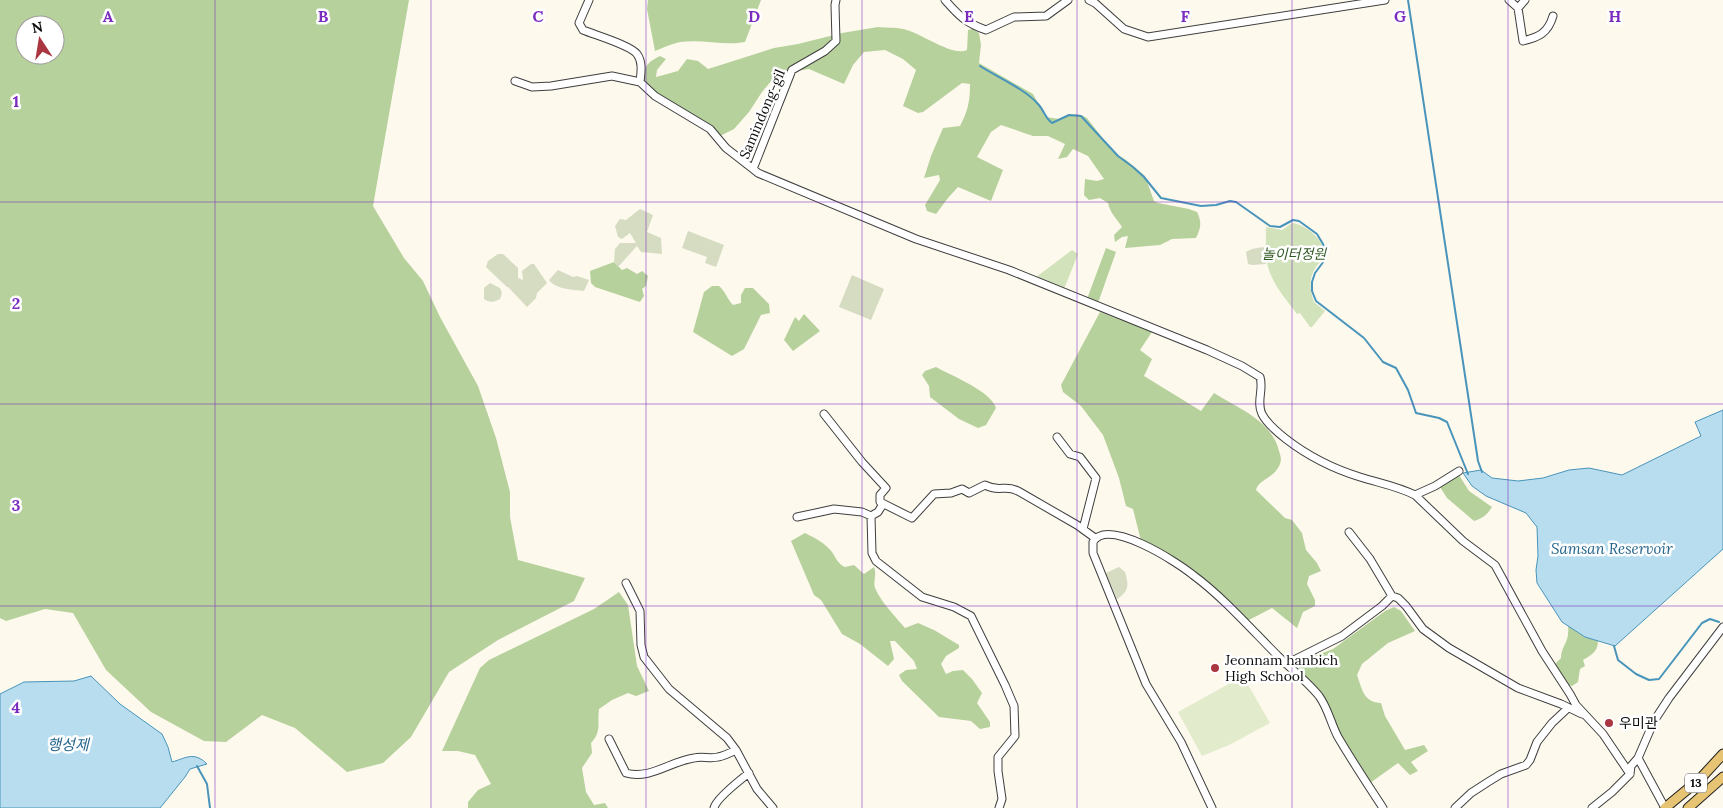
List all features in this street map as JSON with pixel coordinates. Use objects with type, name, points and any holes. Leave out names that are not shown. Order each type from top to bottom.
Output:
[{"type":"main road","name":"13","points":[[1665,808],[1700,779],[1723,754]]},
{"type":"main road","name":"13","points":[[1688,808],[1723,777]]},
{"type":"street","points":[[589,0],[579,23],[583,30],[628,47],[638,55],[642,66],[640,82]]},
{"type":"street","name":"Samindong-gil","points":[[515,81],[532,86],[551,86],[612,76],[640,82],[655,96],[710,129],[726,148],[753,169],[792,70],[825,51],[836,41],[834,5],[836,0]]},
{"type":"street","points":[[945,0],[961,18],[971,25],[986,30],[1014,17],[1046,16],[1068,0]]},
{"type":"street","points":[[1089,0],[1095,3],[1124,29],[1148,37],[1385,0]]},
{"type":"street","points":[[1508,0],[1518,8],[1523,41],[1548,30],[1553,16]]},
{"type":"street","points":[[1518,8],[1526,0]]},
{"type":"street","points":[[753,169],[758,173],[916,238],[1037,281],[1207,350],[1242,366],[1260,377],[1262,384],[1259,402],[1262,415],[1280,435],[1300,450],[1334,468],[1402,489],[1415,495],[1463,541],[1495,565],[1542,650],[1576,706],[1603,734],[1630,774]]},
{"type":"street","points":[[824,414],[862,462],[886,488],[880,495],[879,500],[883,504],[912,518],[934,494],[951,493],[962,489],[969,493],[985,484],[994,490],[1007,488],[1018,491],[1095,538]]},
{"type":"street","points":[[1057,437],[1070,454],[1080,457],[1096,478],[1083,529]]},
{"type":"street","points":[[1415,495],[1435,486],[1459,471]]},
{"type":"street","points":[[871,516],[878,512],[883,504]]},
{"type":"street","points":[[797,517],[834,509],[862,512],[871,516]]},
{"type":"street","points":[[871,516],[872,553],[876,561],[922,597],[954,607],[970,616],[1005,685],[1014,706],[1014,736],[998,757],[1002,799],[999,808]]},
{"type":"street","points":[[1349,532],[1370,559],[1392,596],[1398,598],[1406,606],[1423,629],[1449,648],[1518,688],[1584,715]]},
{"type":"street","points":[[1212,808],[1181,742],[1146,684],[1096,562],[1092,547],[1095,538],[1105,534],[1133,540],[1158,552],[1188,571],[1240,617],[1318,695],[1339,738],[1383,808]]},
{"type":"street","points":[[626,583],[640,611],[641,650],[644,657],[670,689],[727,738],[736,750],[757,789],[773,808]]},
{"type":"street","points":[[1286,664],[1342,636],[1382,606],[1392,596]]},
{"type":"street","points":[[1592,808],[1630,774],[1631,766],[1638,758],[1654,721],[1669,698],[1723,627]]},
{"type":"street","points":[[1455,808],[1472,793],[1501,774],[1526,765],[1537,742],[1552,723],[1568,708]]},
{"type":"street","points":[[609,739],[626,773],[632,775],[656,771],[695,757],[718,757],[736,750]]},
{"type":"street","points":[[1638,758],[1665,808]]},
{"type":"street","points":[[714,808],[718,799],[732,790],[749,773]]},
{"type":"green space","points":[[0,0],[409,0],[373,206],[404,258],[423,281],[440,317],[478,386],[496,438],[510,492],[510,517],[518,560],[585,578],[574,601],[498,640],[449,672],[411,737],[383,763],[347,772],[295,728],[262,715],[226,742],[204,741],[151,712],[106,670],[73,613],[45,609],[6,621],[0,618]]},
{"type":"green space","points":[[648,0],[761,0],[745,42],[681,42],[655,51],[647,9]]},
{"type":"green space","points":[[878,27],[910,31],[945,47],[961,51],[967,50],[968,30],[973,29],[979,33],[981,45],[979,63],[1033,94],[1046,117],[1059,119],[1076,114],[1087,118],[1113,152],[1145,176],[1154,201],[1197,212],[1200,225],[1196,238],[1172,239],[1160,245],[1125,248],[1128,236],[1122,237],[1115,242],[1114,235],[1122,227],[1112,213],[1108,203],[1100,198],[1089,200],[1084,195],[1085,179],[1097,181],[1104,179],[1088,156],[1073,149],[1067,157],[1058,159],[1065,144],[1048,136],[1033,136],[1001,125],[991,132],[977,157],[1003,170],[991,201],[958,187],[936,214],[927,211],[925,205],[940,180],[939,175],[924,178],[931,156],[943,128],[960,126],[968,106],[970,84],[962,83],[923,112],[918,113],[903,106],[916,70],[903,59],[885,50],[864,52],[853,65],[844,84],[809,69],[777,74],[734,129],[720,136],[657,94],[642,79],[648,64],[660,56],[666,59],[657,70],[656,77],[678,71],[687,59],[698,61],[708,69],[774,48]]},
{"type":"green space","points":[[640,209],[653,215],[647,232],[661,238],[662,254],[641,252],[637,246],[618,267],[614,262],[615,249],[620,243],[636,243],[630,233],[622,239],[618,237],[615,226],[620,219],[626,220]]},
{"type":"green space","name":"놀이터정원","points":[[1292,223],[1302,226],[1313,233],[1323,248],[1324,254],[1313,271],[1310,284],[1314,302],[1325,311],[1312,327],[1310,327],[1300,313],[1297,314],[1280,292],[1270,274],[1267,262],[1266,227],[1282,230]]},
{"type":"green space","points":[[688,231],[724,245],[716,267],[705,263],[707,257],[682,248]]},
{"type":"green space","points":[[1263,247],[1266,264],[1248,264],[1246,252]]},
{"type":"green space","points":[[1106,248],[1116,252],[1098,303],[1087,299]]},
{"type":"green space","points":[[1072,250],[1078,254],[1064,289],[1035,278]]},
{"type":"green space","points":[[498,254],[503,254],[518,268],[518,278],[523,280],[522,271],[531,264],[534,264],[547,283],[527,307],[486,267],[488,261]]},
{"type":"green space","points":[[614,262],[622,270],[627,268],[637,274],[642,271],[648,276],[646,286],[642,289],[644,296],[640,302],[595,287],[591,283],[590,271]]},
{"type":"green space","points":[[558,270],[573,277],[577,276],[589,280],[584,291],[565,288],[552,283],[549,280]]},
{"type":"green space","points":[[852,275],[884,289],[871,320],[839,307]]},
{"type":"green space","points":[[490,283],[500,288],[502,293],[500,299],[492,302],[484,299],[484,288]]},
{"type":"green space","points":[[712,286],[719,286],[733,305],[741,303],[741,295],[745,288],[753,288],[769,304],[770,313],[761,315],[744,349],[732,356],[693,332],[704,292]]},
{"type":"green space","points":[[1100,312],[1152,332],[1140,350],[1152,359],[1144,376],[1201,411],[1214,393],[1253,416],[1269,431],[1275,441],[1281,460],[1273,474],[1260,483],[1256,490],[1285,518],[1292,520],[1302,533],[1306,550],[1321,571],[1309,576],[1307,584],[1315,600],[1315,606],[1303,612],[1297,628],[1272,608],[1247,621],[1225,601],[1141,541],[1133,509],[1126,506],[1119,478],[1103,435],[1081,406],[1063,392],[1061,385]]},
{"type":"green space","points":[[804,314],[820,331],[793,351],[784,340],[795,317],[799,321]]},
{"type":"green space","points":[[936,367],[979,390],[993,402],[996,408],[986,425],[978,428],[959,419],[930,397],[929,386],[922,375],[925,371]]},
{"type":"green space","points":[[1459,475],[1469,491],[1492,507],[1480,519],[1474,521],[1447,498],[1440,487]]},
{"type":"green space","points":[[805,533],[826,546],[839,563],[845,567],[854,565],[864,574],[874,567],[875,588],[888,609],[905,628],[918,623],[959,645],[959,648],[946,656],[941,664],[946,674],[963,670],[972,679],[982,693],[977,703],[990,722],[990,727],[980,729],[971,721],[939,717],[902,681],[899,675],[906,670],[917,669],[914,661],[895,641],[890,641],[894,659],[888,666],[860,644],[842,634],[821,600],[814,595],[791,541]]},
{"type":"green space","points":[[1119,567],[1125,572],[1127,587],[1124,593],[1117,599],[1106,573]]},
{"type":"green space","points":[[619,592],[628,605],[637,666],[649,691],[636,696],[628,693],[612,700],[599,709],[598,731],[591,743],[592,753],[582,768],[586,792],[594,805],[605,803],[608,808],[468,808],[468,802],[478,790],[491,784],[475,755],[458,751],[442,751],[480,668],[489,660],[594,609]]},
{"type":"green space","points":[[1394,607],[1401,611],[1415,631],[1388,643],[1362,664],[1357,675],[1367,698],[1381,703],[1385,716],[1405,750],[1424,745],[1428,751],[1411,762],[1418,771],[1410,775],[1398,763],[1370,783],[1341,738],[1325,703],[1299,675],[1299,662],[1333,649],[1385,611]]},
{"type":"green space","points":[[1568,626],[1585,637],[1598,641],[1595,651],[1583,660],[1585,666],[1580,669],[1578,682],[1572,686],[1568,685],[1555,664],[1561,658],[1568,636]]},
{"type":"green space","points":[[1243,676],[1270,723],[1229,745],[1202,756],[1178,712]]},
{"type":"water","name":"Samsan Reservoir","points":[[1723,410],[1723,549],[1615,646],[1585,637],[1562,622],[1537,583],[1537,527],[1526,513],[1486,496],[1472,486],[1463,473],[1481,470],[1492,478],[1518,481],[1543,478],[1569,470],[1589,468],[1622,475],[1701,436],[1695,422]]},
{"type":"water","name":"행성제","points":[[91,676],[120,704],[162,734],[172,762],[186,757],[194,757],[207,764],[190,769],[160,808],[0,808],[0,694],[24,682],[74,681]]},
{"type":"waterway","points":[[1408,0],[1478,461],[1482,472]]},
{"type":"waterway","points":[[980,66],[1018,88],[1032,99],[1040,106],[1052,123],[1069,115],[1081,116],[1118,156],[1144,177],[1161,198],[1201,206],[1216,205],[1230,201],[1236,202],[1270,226],[1280,227],[1293,220],[1299,221],[1317,234],[1326,253],[1324,261],[1315,273],[1312,282],[1312,291],[1316,301],[1364,338],[1383,362],[1396,368],[1408,390],[1416,413],[1439,418],[1447,422],[1468,474]]},
{"type":"waterway","points":[[1614,646],[1618,660],[1636,674],[1649,680],[1659,679],[1702,623],[1710,619],[1719,622]]},
{"type":"waterway","points":[[197,766],[207,784],[210,808]]},
{"type":"place","name":"Jeonnam hanbich High School","points":[[1215,668]]},
{"type":"place","name":"우미관","points":[[1609,723]]}]
